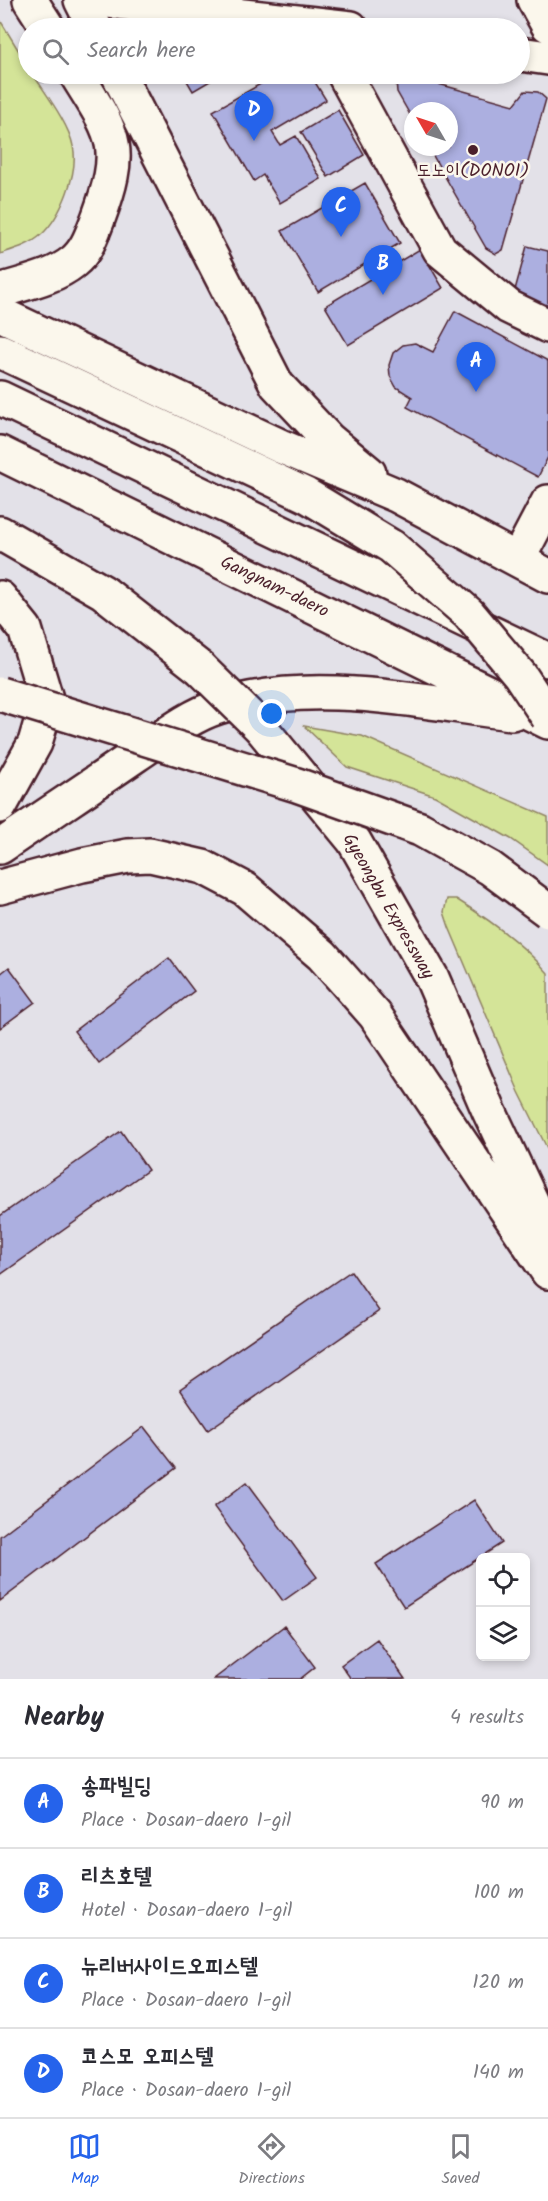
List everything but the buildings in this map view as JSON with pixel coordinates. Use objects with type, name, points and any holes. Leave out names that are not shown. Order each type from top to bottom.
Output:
[{"type":"main road","points":[[30,0],[42,18]]},
{"type":"main road","points":[[81,0],[90,18]]},
{"type":"main road","points":[[99,0],[313,17]]},
{"type":"main road","points":[[534,0],[548,25]]},
{"type":"main road","points":[[530,56],[548,58]]},
{"type":"main road","points":[[0,291],[51,274],[81,255],[89,241],[115,167],[113,145],[101,114],[82,84]]},
{"type":"main road","points":[[123,84],[276,385],[329,440],[396,495]]},
{"type":"main road","points":[[350,84],[441,250],[509,307],[548,326]]},
{"type":"main road","points":[[0,314],[280,446],[396,495],[548,576]]},
{"type":"main road","points":[[0,351],[306,495],[392,547],[469,614],[520,675],[544,718]]},
{"type":"main road","points":[[0,398],[548,660]]},
{"type":"main road","name":"Gangnam-daero","points":[[0,453],[544,718]]},
{"type":"main road","points":[[518,559],[548,502]]},
{"type":"main road","name":"Gyeongbu Expressway","points":[[0,533],[103,592],[200,668],[261,728],[354,841],[432,978],[489,1111],[548,1236]]},
{"type":"main road","points":[[0,598],[26,629],[47,702],[35,743],[0,806]]},
{"type":"main road","points":[[0,847],[183,724],[216,707],[250,698],[306,693],[365,696],[544,718]]},
{"type":"main road","points":[[0,694],[297,785],[420,829],[490,868],[548,911]]},
{"type":"main road","points":[[0,887],[82,865],[150,855],[186,861],[203,867],[245,889],[322,955],[375,1015],[548,1272]]},
{"type":"green space","points":[[0,20],[18,50],[18,84],[39,84],[71,137],[74,157],[67,194],[48,227],[32,241],[0,254]]},
{"type":"green space","points":[[304,726],[362,736],[548,817],[548,865],[511,839],[435,796],[347,767]]},
{"type":"green space","points":[[447,899],[456,899],[493,924],[516,942],[548,973],[548,1150],[519,1092],[449,927],[444,912]]},
{"type":"place","name":"코스모 오피스텔","points":[[254,141]]},
{"type":"place","name":"도노이(DONOI)","points":[[473,150]]},
{"type":"place","name":"뉴리버사이드오피스텔","points":[[341,237]]},
{"type":"place","name":"리츠호텔","points":[[383,295]]},
{"type":"place","name":"송파빌딩","points":[[476,392]]}]
